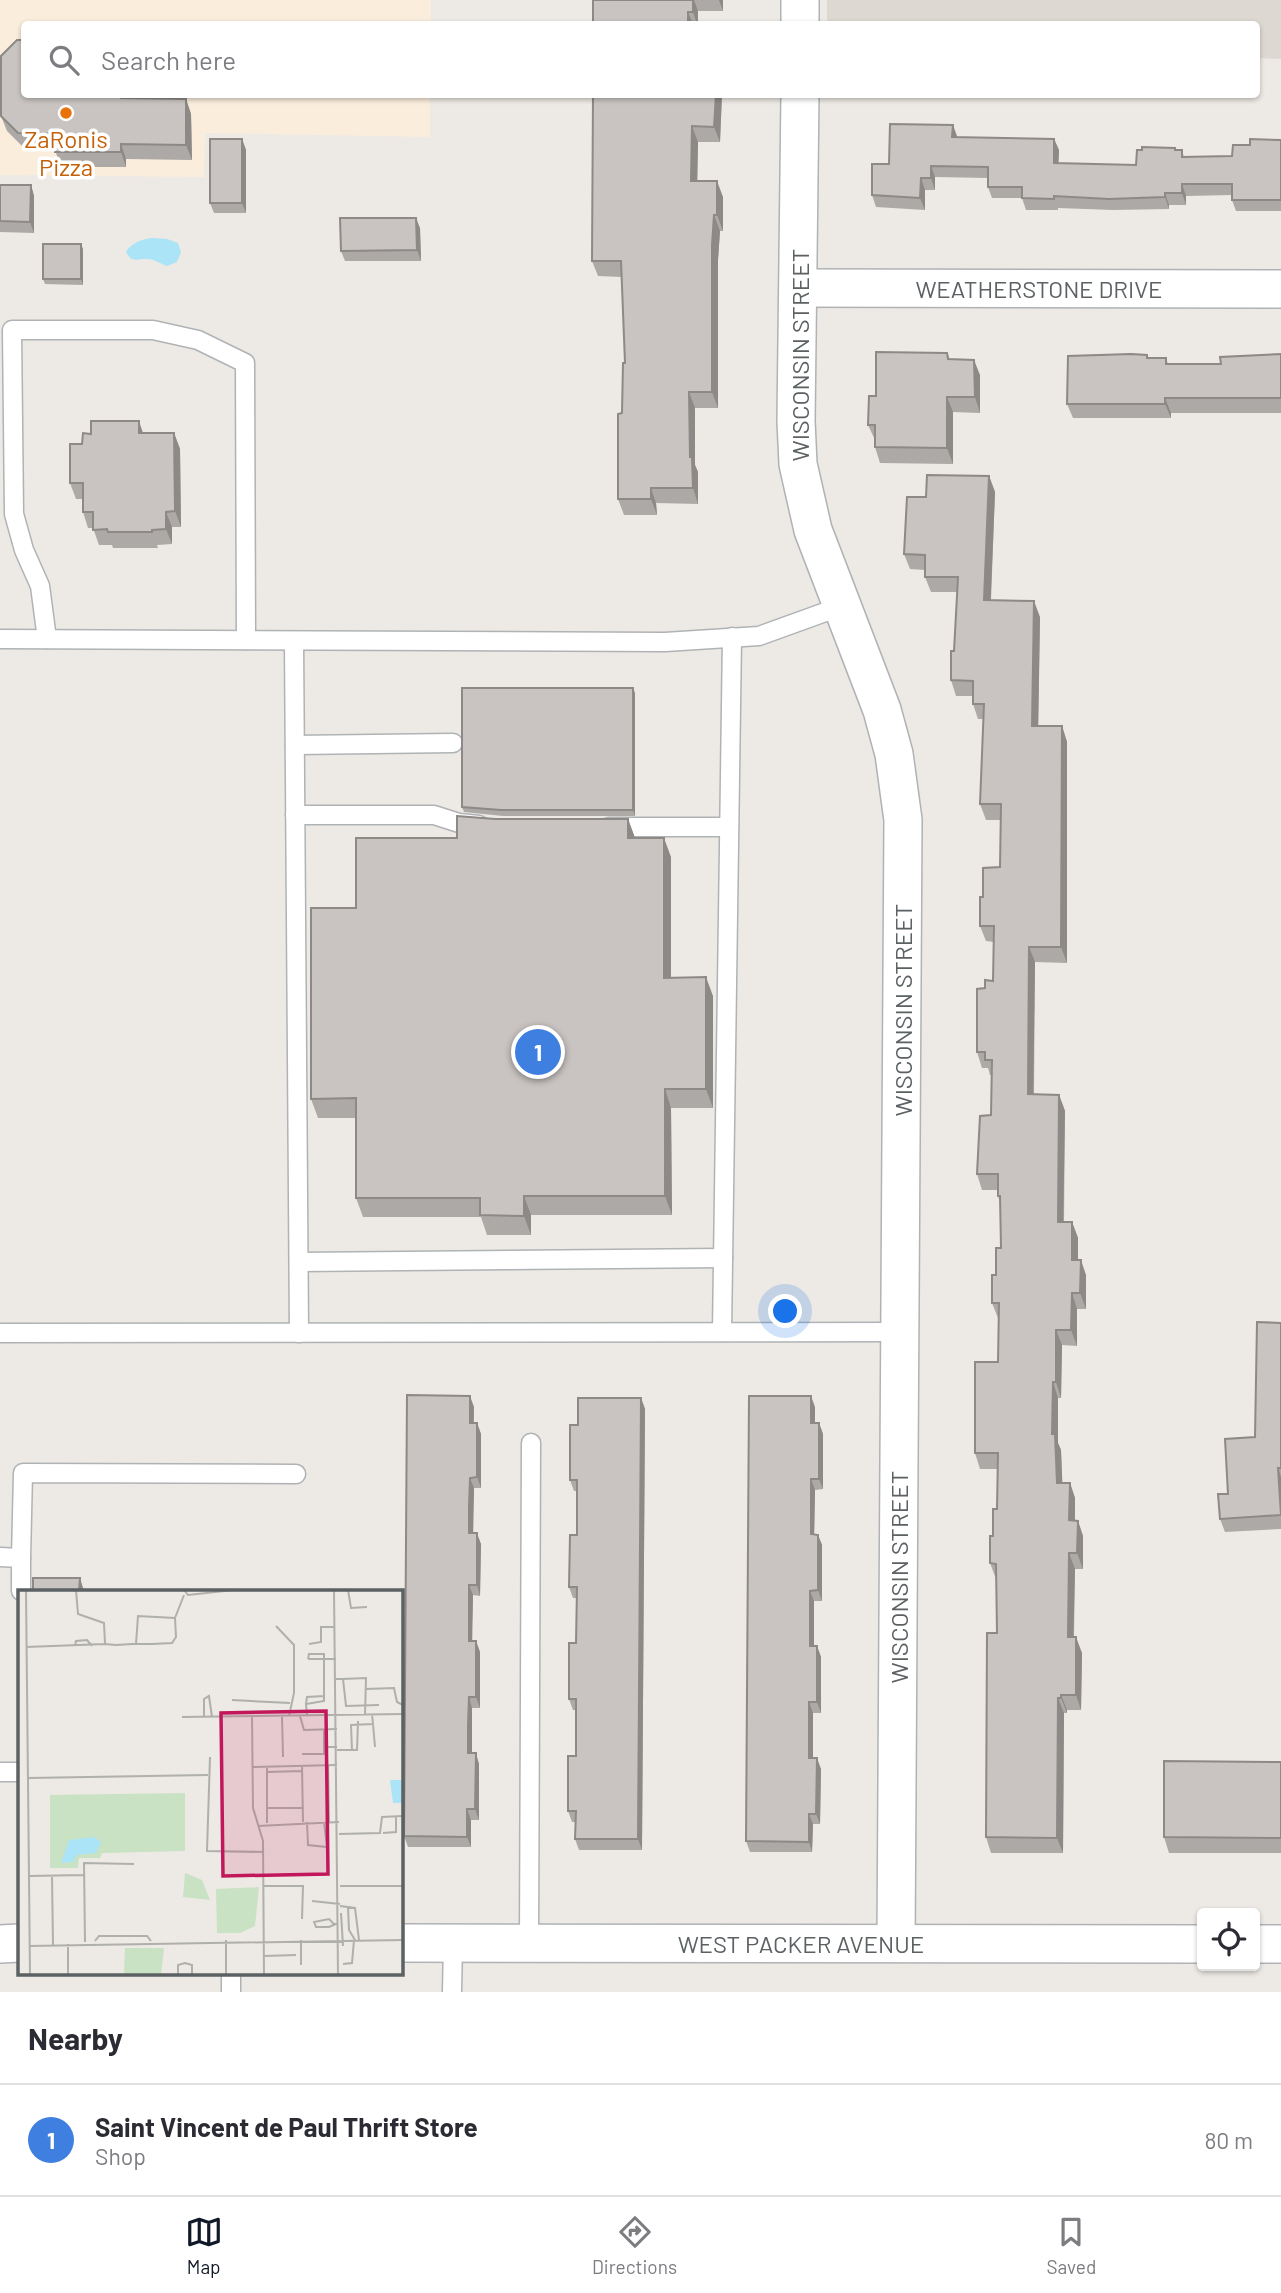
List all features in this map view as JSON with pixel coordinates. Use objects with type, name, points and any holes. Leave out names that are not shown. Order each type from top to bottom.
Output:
[{"type":"street","points":[[800,0],[800,21]]},
{"type":"street","name":"WISCONSIN STREET","points":[[800,98],[797,464],[813,530],[885,721],[894,754],[903,820],[896,1943]]},
{"type":"street","name":"WEATHERSTONE DRIVE","points":[[798,288],[1281,289]]},
{"type":"street","points":[[0,1944],[18,1943]]},
{"type":"street","name":"WEST PACKER AVENUE","points":[[402,1943],[1197,1944]]},
{"type":"street","points":[[1260,1944],[1281,1944]]},
{"type":"lane","points":[[47,639],[40,586],[24,550],[14,513],[12,330],[153,330],[198,340],[244,363],[246,640]]},
{"type":"lane","points":[[0,639],[665,642],[759,636],[842,606]]},
{"type":"lane","points":[[722,1332],[732,637]]},
{"type":"lane","points":[[294,640],[299,1333]]},
{"type":"lane","points":[[295,745],[453,743]]},
{"type":"lane","points":[[295,815],[434,815],[459,823],[491,826]]},
{"type":"lane","points":[[596,827],[729,827]]},
{"type":"lane","points":[[299,1262],[723,1258]]},
{"type":"lane","points":[[0,1333],[900,1332]]},
{"type":"lane","points":[[529,1944],[531,1443]]},
{"type":"lane","points":[[21,1590],[23,1473],[296,1474]]},
{"type":"lane","points":[[0,1557],[21,1558]]},
{"type":"lane","points":[[0,1772],[18,1772]]},
{"type":"lane","points":[[452,1992],[453,1943]]},
{"type":"lane","points":[[231,1974],[231,1992]]},
{"type":"shaded area","points":[[0,0],[431,0],[431,21],[21,21],[21,98],[430,98],[430,137],[205,133],[204,177],[0,175]]},
{"type":"shaded area","points":[[827,0],[1281,0],[1281,59],[1260,58],[1260,21],[827,21]]},
{"type":"water","points":[[153,238],[178,243],[181,252],[177,262],[167,266],[153,260],[133,259],[128,256],[126,252],[134,244]]},
{"type":"building","points":[[593,0],[693,0],[693,12],[688,12],[688,21],[593,21]]},
{"type":"building","name":"ZaRonis Pizza","points":[[17,40],[21,40],[21,98],[186,99],[186,145],[121,144],[121,152],[55,152],[55,134],[18,133],[1,116],[1,56]]},
{"type":"building","points":[[593,98],[716,98],[714,127],[692,126],[691,181],[717,181],[717,215],[714,215],[712,245],[712,392],[689,392],[693,488],[651,488],[651,499],[618,499],[618,414],[622,413],[625,363],[621,261],[592,261]]},
{"type":"building","points":[[890,124],[953,125],[952,137],[1054,139],[1054,163],[1136,165],[1137,150],[1142,150],[1142,147],[1175,148],[1182,150],[1182,157],[1232,156],[1233,145],[1250,145],[1250,139],[1281,140],[1281,200],[1232,200],[1232,184],[1182,184],[1182,193],[1165,193],[1165,197],[1022,198],[1022,187],[988,187],[988,167],[931,166],[931,178],[921,178],[920,198],[872,195],[872,164],[889,164]]},
{"type":"building","points":[[210,139],[242,139],[242,203],[210,203]]},
{"type":"building","points":[[0,185],[31,185],[30,222],[0,221]]},
{"type":"building","points":[[340,218],[416,218],[417,250],[341,251]]},
{"type":"building","points":[[43,244],[81,244],[81,279],[43,279]]},
{"type":"building","points":[[876,352],[947,353],[948,359],[974,360],[975,397],[947,397],[947,448],[875,447],[875,425],[868,425],[869,396],[876,396]]},
{"type":"building","points":[[1281,354],[1281,398],[1165,398],[1165,404],[1067,404],[1068,356],[1147,355],[1147,358],[1166,358],[1166,364],[1221,364],[1220,357]]},
{"type":"building","points":[[91,421],[139,421],[139,433],[174,433],[175,511],[166,512],[166,529],[152,532],[93,530],[93,512],[83,512],[83,483],[70,483],[70,444],[82,444],[83,433],[91,434]]},
{"type":"building","points":[[927,475],[989,476],[984,600],[1034,601],[1032,726],[1062,726],[1061,947],[1029,947],[1028,1094],[1059,1095],[1058,1222],[1072,1222],[1072,1260],[1081,1260],[1080,1293],[1072,1293],[1071,1330],[1056,1330],[1056,1382],[1053,1382],[1052,1434],[1055,1434],[1057,1483],[1070,1483],[1069,1520],[1078,1521],[1077,1553],[1069,1553],[1068,1637],[1076,1637],[1076,1695],[1061,1695],[1061,1698],[1058,1698],[1057,1838],[986,1837],[987,1633],[997,1633],[996,1564],[990,1563],[990,1536],[993,1536],[993,1509],[997,1509],[998,1453],[975,1453],[975,1362],[998,1362],[999,1303],[992,1303],[992,1275],[996,1275],[996,1248],[1001,1248],[998,1174],[977,1174],[980,1116],[991,1115],[992,1060],[985,1060],[985,1052],[977,1052],[977,989],[985,988],[985,980],[993,981],[994,926],[980,926],[980,897],[983,897],[983,868],[1000,867],[1001,804],[980,804],[984,704],[973,704],[973,681],[951,680],[958,577],[925,577],[925,555],[904,554],[907,497],[926,497]]},
{"type":"building","points":[[462,688],[633,688],[633,810],[501,810],[462,807]]},
{"type":"building","points":[[457,816],[495,819],[628,819],[628,838],[664,838],[664,978],[706,977],[706,1089],[665,1089],[665,1196],[524,1196],[524,1216],[480,1215],[480,1198],[356,1198],[356,1098],[311,1099],[311,908],[356,908],[356,838],[457,838]]},
{"type":"building","points":[[1257,1322],[1281,1323],[1281,1468],[1278,1468],[1281,1515],[1220,1519],[1218,1494],[1228,1494],[1225,1439],[1255,1437]]},
{"type":"building","points":[[407,1395],[470,1396],[470,1423],[477,1423],[477,1477],[470,1478],[469,1506],[469,1533],[477,1533],[477,1585],[469,1585],[469,1641],[476,1641],[476,1697],[469,1697],[468,1753],[476,1753],[475,1809],[467,1809],[467,1837],[404,1836]]},
{"type":"building","points":[[749,1396],[811,1396],[811,1423],[819,1423],[819,1479],[811,1479],[811,1534],[818,1535],[818,1590],[810,1591],[810,1646],[817,1646],[817,1702],[809,1702],[809,1758],[817,1758],[816,1814],[809,1814],[809,1842],[746,1841]]},
{"type":"building","points":[[578,1398],[641,1398],[638,1839],[575,1839],[576,1811],[568,1811],[568,1756],[576,1756],[576,1699],[569,1699],[569,1643],[576,1643],[577,1587],[569,1587],[570,1535],[577,1535],[577,1480],[570,1480],[570,1425],[578,1425]]},
{"type":"building","points":[[33,1578],[80,1578],[79,1590],[33,1590]]},
{"type":"building","points":[[1164,1761],[1281,1762],[1281,1838],[1164,1837]]},
{"type":"place","name":"ZaRonis Pizza","points":[[66,113]]},
{"type":"place","name":"Saint Vincent de Paul Thrift Store","points":[[538,1052]]}]
